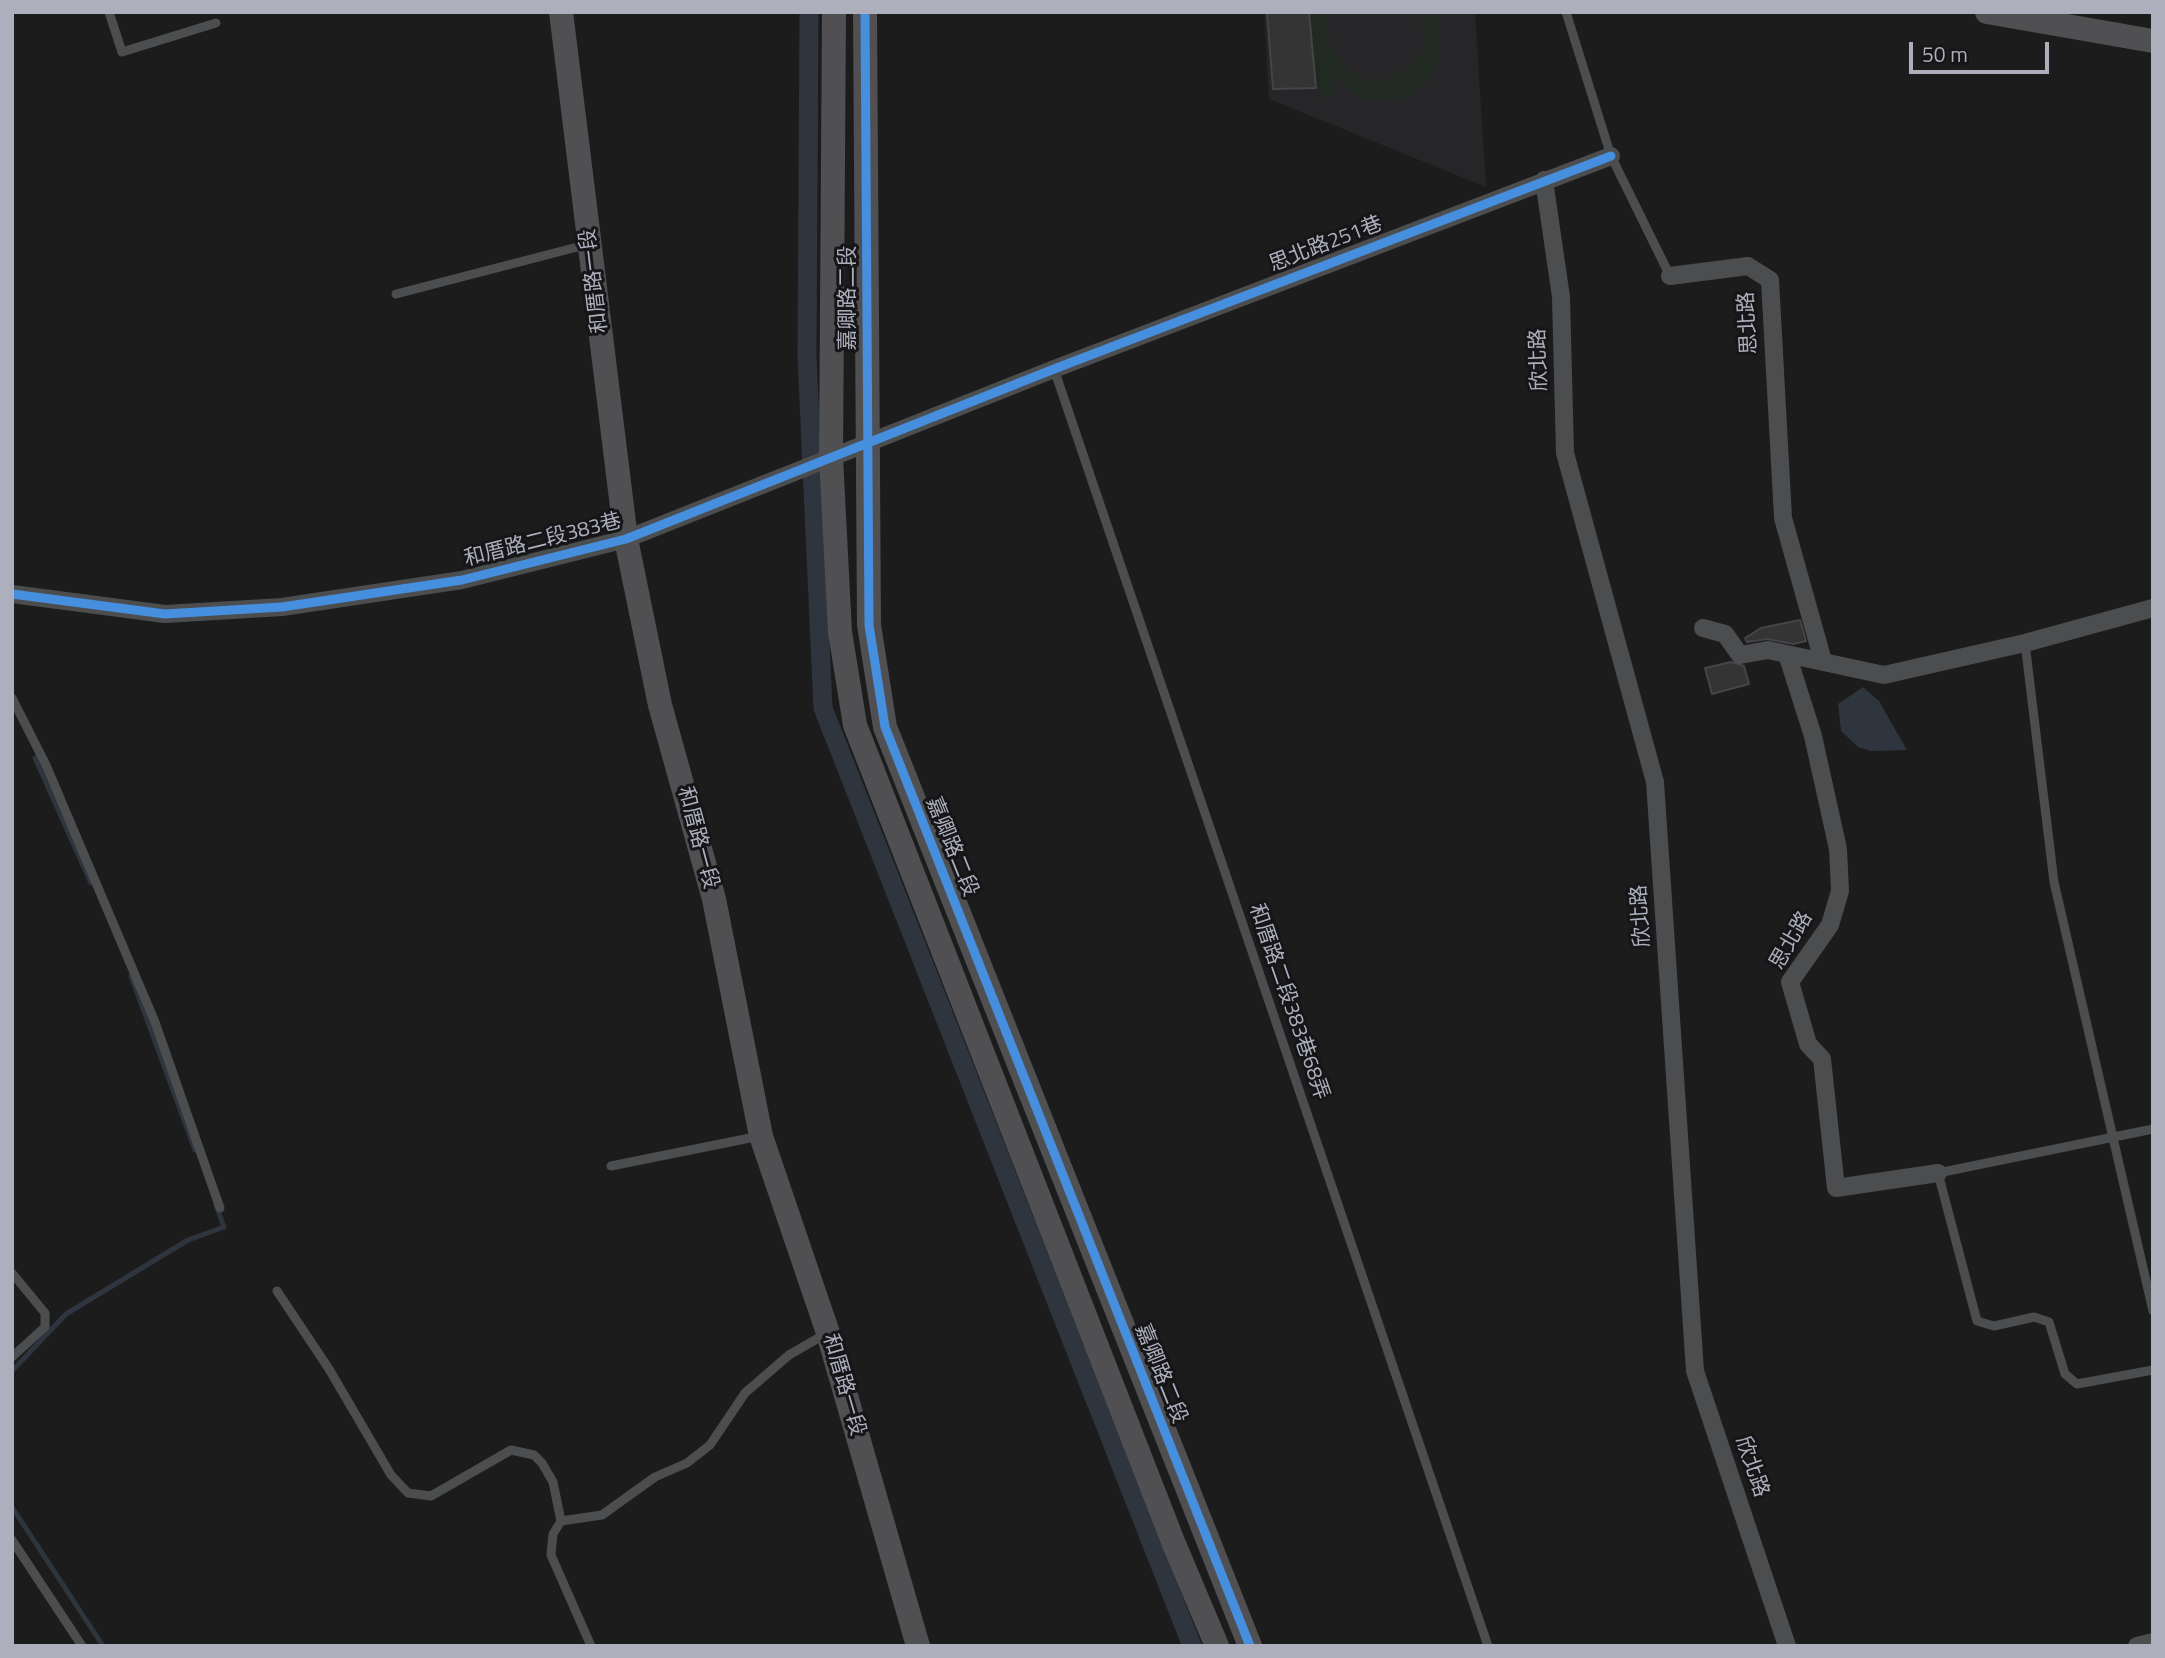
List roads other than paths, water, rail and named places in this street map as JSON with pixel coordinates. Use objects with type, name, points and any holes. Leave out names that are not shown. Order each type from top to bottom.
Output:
[{"type":"street","name":"和厝路一段","points":[[561,12],[626,539],[660,705],[714,900],[761,1136],[828,1333],[918,1646]]},
{"type":"street","name":"嘉卿路二段","points":[[834,12],[825,459],[840,632],[855,725],[1067,1263],[1174,1544],[1217,1646]]},
{"type":"street","name":"嘉卿路二段","points":[[865,12],[869,625],[885,727],[1250,1646]]},
{"type":"street","points":[[1987,12],[2153,41]]},
{"type":"street","name":"思北路251巷","points":[[1054,369],[1611,156]]},
{"type":"street","name":"欣北路","points":[[1544,180],[1561,297],[1565,453],[1655,782],[1695,1371],[1787,1646]]},
{"type":"street","name":"思北路","points":[[1670,276],[1748,267],[1770,280],[1783,517],[1823,661]]},
{"type":"street","name":"和厝路二段383巷","points":[[12,594],[165,614],[282,607],[462,580],[626,539],[1054,369]]},
{"type":"street","points":[[1703,628],[1725,634],[1740,655],[1768,650],[1884,675],[2025,643],[2153,608]]},
{"type":"street","name":"思北路","points":[[1787,654],[1813,736],[1838,849],[1840,891],[1830,925],[1790,982],[1808,1044],[1822,1059],[1836,1188],[1938,1173]]},
{"type":"street","points":[[2137,1646],[2153,1642]]},
{"type":"lane","points":[[109,12],[122,52],[216,23]]},
{"type":"lane","name":"思北路","points":[[1566,12],[1611,156],[1670,276]]},
{"type":"lane","points":[[396,294],[590,244]]},
{"type":"lane","name":"和厝路二段383巷68弄","points":[[1054,369],[1488,1646]]},
{"type":"lane","points":[[2025,643],[2054,882],[2110,1136],[2153,1311]]},
{"type":"lane","points":[[12,698],[46,765],[155,1021],[220,1208]]},
{"type":"lane","points":[[2153,1129],[1938,1173],[1977,1321],[1994,1326],[2034,1317],[2049,1322],[2064,1374],[2077,1384],[2153,1370]]},
{"type":"lane","points":[[611,1166],[761,1136]]},
{"type":"lane","points":[[12,1273],[45,1313],[45,1327],[12,1357]]},
{"type":"lane","points":[[277,1291],[329,1369],[391,1475],[408,1493],[431,1496],[511,1451],[534,1455],[553,1482],[561,1521],[553,1534],[551,1555],[591,1646]]},
{"type":"lane","points":[[561,1521],[602,1515],[655,1477],[687,1463],[710,1446],[745,1393],[789,1355],[828,1333]]},
{"type":"lane","points":[[12,1540],[82,1646]]},
{"type":"waterway","points":[[809,12],[807,356],[823,708],[1192,1646]]},
{"type":"waterway","points":[[35,758],[91,883]]},
{"type":"waterway","points":[[131,976],[195,1150]]},
{"type":"waterway","points":[[12,1371],[66,1314],[188,1240],[224,1227],[216,1205]]},
{"type":"waterway","points":[[12,1507],[103,1646]]}]
